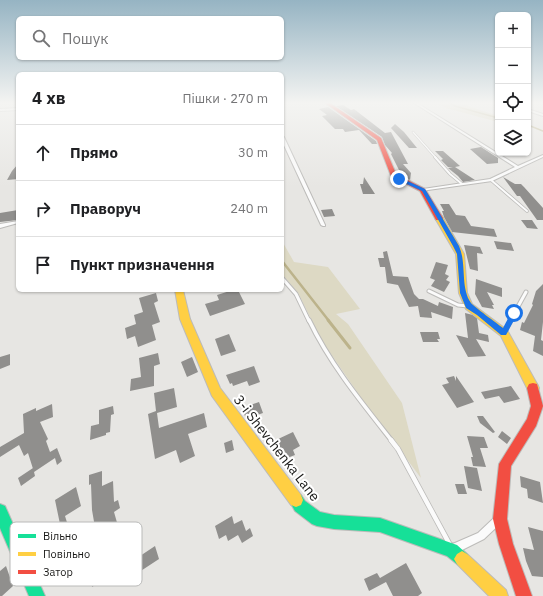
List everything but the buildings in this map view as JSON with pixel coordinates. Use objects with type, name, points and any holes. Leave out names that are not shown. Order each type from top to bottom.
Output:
[{"type":"street","points":[[367,131],[379,139],[393,175],[423,190],[460,254],[463,293],[469,306],[504,333],[532,386],[537,406],[532,422],[505,464],[500,519],[506,544],[524,596]]},
{"type":"street","points":[[459,131],[517,167]]},
{"type":"street","points":[[284,141],[323,225]]},
{"type":"street","points":[[423,190],[491,180],[543,156]]},
{"type":"street","points":[[0,226],[16,222]]},
{"type":"street","name":"3-i Shevchenka Lane","points":[[179,292],[185,319],[216,392],[300,506],[317,518],[334,522],[380,525],[452,550],[500,596]]},
{"type":"street","points":[[0,511],[10,534]]},
{"type":"street","points":[[452,550],[481,536],[500,519]]},
{"type":"street","points":[[33,586],[37,596]]},
{"type":"lane","points":[[414,132],[450,174],[462,184]]},
{"type":"lane","points":[[491,180],[527,211]]},
{"type":"lane","points":[[284,280],[296,294],[320,343],[364,406],[398,449],[452,550]]},
{"type":"lane","points":[[429,291],[458,305],[469,306]]},
{"type":"lane","points":[[504,333],[526,292]]},
{"type":"shaded area","points":[[284,244],[294,262],[328,267],[360,309],[336,314],[348,324],[402,403],[421,478],[366,405],[322,341],[298,293],[284,276]]},
{"type":"waterway","points":[[284,264],[329,321]]},
{"type":"waterway","points":[[328,320],[350,348]]},
{"type":"traffic: fast","points":[[296,500],[300,506],[317,519],[334,522],[380,525],[452,550],[462,559]]},
{"type":"traffic: fast","points":[[0,511],[10,534]]},
{"type":"traffic: fast","points":[[33,586],[37,596]]},
{"type":"traffic: slow","points":[[439,218],[460,254],[463,293],[469,306],[504,333],[533,388]]},
{"type":"traffic: slow","points":[[179,292],[185,319],[216,392],[296,500]]},
{"type":"traffic: slow","points":[[462,559],[500,596]]},
{"type":"traffic: jam","points":[[367,131],[379,139],[393,175],[423,190],[439,218]]},
{"type":"traffic: jam","points":[[524,596],[506,544],[500,519],[505,464],[532,422],[537,406],[533,388]]},
{"type":"route","points":[[399,179],[423,190],[456,246],[460,254],[463,293],[469,306],[504,333],[514,313]]}]
